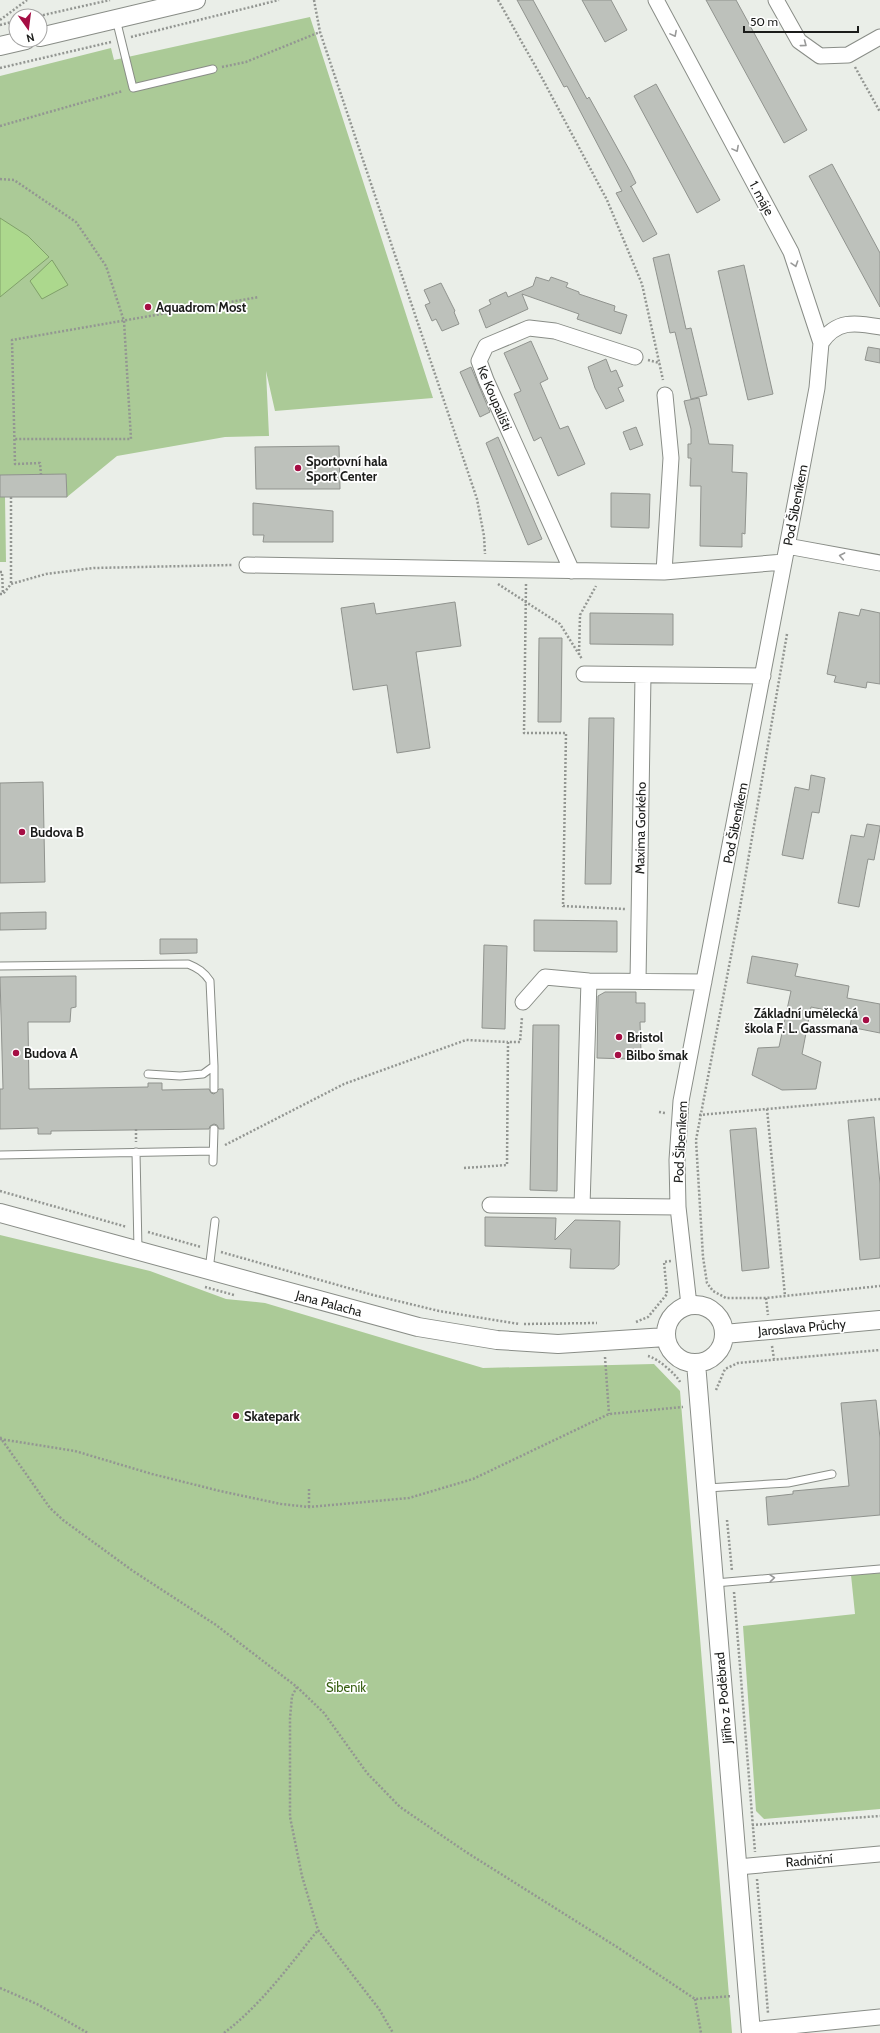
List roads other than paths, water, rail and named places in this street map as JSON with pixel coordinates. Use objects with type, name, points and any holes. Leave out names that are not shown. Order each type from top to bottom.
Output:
[{"type":"street","points":[[48,35],[196,0]]},
{"type":"street","name":"1. máje","points":[[656,0],[792,252],[821,343]]},
{"type":"street","points":[[776,0],[799,41],[820,56],[848,54],[880,37]]},
{"type":"street","points":[[821,343],[828,332],[841,326],[851,324],[880,327]]},
{"type":"street","name":"Ke Koupališti","points":[[572,571],[486,380],[479,361],[486,346],[529,328],[555,332],[635,357]]},
{"type":"street","name":"Pod Šibeníkem","points":[[689,1305],[678,1206],[677,1160],[681,1101],[763,676],[816,388],[821,343]]},
{"type":"street","points":[[664,572],[670,458],[665,395]]},
{"type":"street","points":[[787,546],[880,563]]},
{"type":"street","points":[[247,565],[664,572],[784,562]]},
{"type":"street","points":[[587,674],[763,676]]},
{"type":"street","name":"Maxima Gorkého","points":[[638,981],[642,675]]},
{"type":"street","points":[[523,1002],[545,978],[589,981],[704,982]]},
{"type":"street","points":[[582,1206],[589,981]]},
{"type":"street","points":[[490,1205],[678,1206]]},
{"type":"street","name":"Jana Palacha","points":[[0,1213],[138,1251],[206,1278],[418,1327],[497,1340],[558,1344],[666,1337]]},
{"type":"street","points":[[689,1305],[706,1306],[714,1311],[721,1322],[724,1334],[723,1343],[716,1354],[705,1361],[696,1363],[688,1362],[673,1353],[666,1337],[669,1320],[681,1308],[689,1305]]},
{"type":"street","name":"Jaroslava Průchy","points":[[724,1334],[880,1320]]},
{"type":"street","name":"Jiřího z Poděbrad","points":[[696,1363],[751,2031]]},
{"type":"street","name":"Radniční","points":[[738,1867],[880,1854]]},
{"type":"street","points":[[751,2031],[880,2017]]},
{"type":"lane","points":[[116,19],[133,88],[213,69]]},
{"type":"lane","points":[[0,966],[188,964],[198,968],[205,973],[210,981],[212,993],[214,1089]]},
{"type":"lane","points":[[148,1074],[180,1076],[203,1074],[214,1066]]},
{"type":"lane","points":[[213,1162],[214,1129]]},
{"type":"lane","points":[[0,1155],[213,1151]]},
{"type":"lane","points":[[136,1152],[138,1251]]},
{"type":"lane","points":[[206,1278],[212,1250],[215,1221]]},
{"type":"lane","points":[[706,1488],[788,1483],[832,1474]]},
{"type":"lane","points":[[714,1583],[880,1569]]},
{"type":"place","name":"Aquadrom Most","points":[[148,307]]},
{"type":"place","name":"Sportovní hala Sport Center","points":[[298,468]]},
{"type":"place","name":"Budova B","points":[[22,832]]},
{"type":"place","name":"Základní umělecká škola F. L. Gassmana","points":[[866,1020]]},
{"type":"place","name":"Bristol","points":[[619,1037]]},
{"type":"place","name":"Budova A","points":[[16,1053]]},
{"type":"place","name":"Bilbo šmak","points":[[618,1055]]},
{"type":"place","name":"Skatepark","points":[[236,1416]]},
{"type":"park label","name":"Šibeník","points":[[346,1687]]}]
